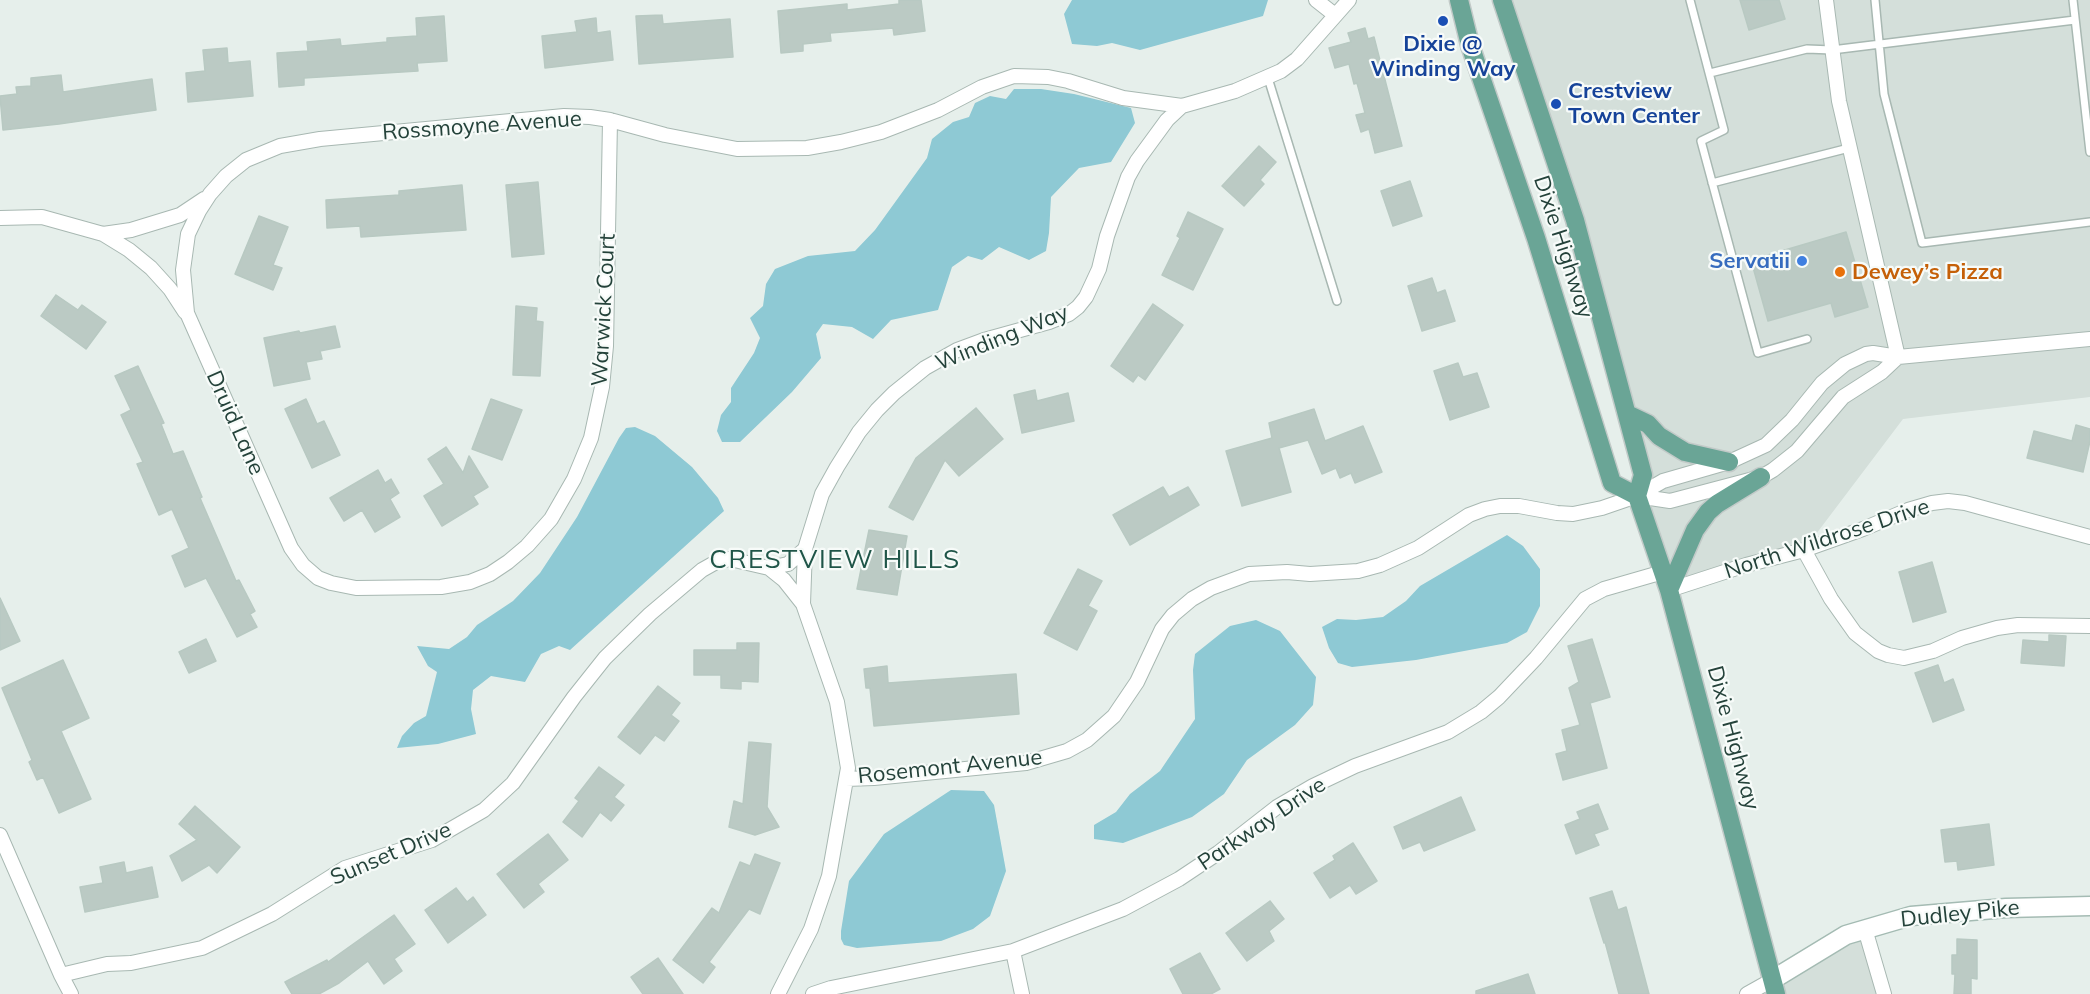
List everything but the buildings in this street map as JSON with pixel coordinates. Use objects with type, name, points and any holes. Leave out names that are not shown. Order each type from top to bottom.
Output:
[{"type":"main road","name":"Dixie Highway","points":[[1459,0],[1470,45],[1536,238],[1612,483],[1637,496]]},
{"type":"main road","points":[[1505,9],[1515,0]]},
{"type":"main road","name":"Dixie Highway","points":[[1505,9],[1575,220],[1643,475],[1637,496],[1669,590],[1774,987]]},
{"type":"main road","points":[[1627,414],[1648,424],[1659,436],[1685,452],[1729,462]]},
{"type":"main road","points":[[1669,590],[1695,530],[1708,512],[1761,477]]},
{"type":"street","points":[[1316,0],[1335,15]]},
{"type":"street","points":[[1182,106],[1235,91],[1268,78],[1297,59],[1349,0]]},
{"type":"street","points":[[1637,496],[1670,501],[1761,477],[1786,462],[1843,397],[1882,372],[1898,357],[1839,101],[1826,0]]},
{"type":"street","name":"Rossmoyne Avenue","points":[[183,256],[188,234],[199,211],[226,176],[246,160],[280,146],[320,139],[564,117],[590,117],[736,149],[807,148],[881,132],[938,110],[982,87],[1014,76],[1048,77],[1123,98],[1182,106]]},
{"type":"street","name":"Winding Way","points":[[778,994],[811,929],[829,876],[848,768],[837,702],[803,604],[805,549],[822,494],[859,432],[894,393],[925,368],[957,350],[1049,322],[1070,314],[1078,307],[1086,297],[1099,269],[1107,236],[1128,177],[1167,120],[1182,106]]},
{"type":"street","name":"Warwick Court","points":[[318,578],[356,588],[441,587],[470,582],[490,574],[508,562],[527,546],[551,519],[574,479],[591,438],[602,387],[606,346],[610,120]]},
{"type":"street","name":"Rossmoyne Avenue","points":[[103,234],[131,230],[180,215],[210,194]]},
{"type":"street","name":"Rossmoyne Avenue","points":[[0,218],[42,218],[103,234],[129,250],[151,268],[170,289],[186,314]]},
{"type":"street","name":"Druid Lane","points":[[183,256],[186,314],[291,548],[303,565],[318,578]]},
{"type":"street","name":"Rosemont Avenue","points":[[846,778],[874,778],[1026,763],[1067,751],[1087,740],[1114,716],[1127,699],[1162,629],[1173,615],[1211,588],[1231,579],[1267,572],[1310,574],[1358,571],[1400,557],[1468,515],[1485,509],[1519,506],[1573,514],[1602,508],[1637,496],[1664,482],[1729,462],[1753,452],[1777,436],[1821,383],[1845,364],[1873,352],[1898,357],[2090,339]]},
{"type":"street","name":"North Wildrose Drive","points":[[1669,590],[1746,565],[1804,550],[1932,503],[1948,501],[1985,508],[2090,537]]},
{"type":"street","points":[[769,568],[788,564],[805,549]]},
{"type":"street","points":[[1804,550],[1844,619],[1864,642],[1888,655],[1904,658],[1933,651],[1979,632],[2007,626],[2059,624],[2090,626]]},
{"type":"street","name":"Sunset Drive","points":[[61,975],[107,964],[131,963],[202,948],[272,914],[345,868],[432,840],[484,810],[513,783],[574,697],[605,658],[650,614],[702,570],[718,561],[730,559],[769,568]]},
{"type":"street","points":[[769,568],[784,580],[803,604]]},
{"type":"street","name":"Parkway Drive","points":[[813,994],[831,988],[1013,951],[1123,909],[1179,879],[1218,853],[1278,807],[1313,786],[1355,766],[1448,732],[1481,712],[1499,697],[1536,658],[1585,599],[1604,589],[1663,572]]},
{"type":"street","points":[[0,835],[71,994]]},
{"type":"street","name":"Dudley Pike","points":[[1774,987],[1846,934],[1911,916],[1940,912],[2090,906]]},
{"type":"street","points":[[1865,929],[1884,994]]},
{"type":"street","points":[[1013,951],[1022,994]]},
{"type":"street","points":[[1747,994],[1774,987]]},
{"type":"lane","points":[[1690,0],[1724,130],[1701,141],[1758,353],[1807,339]]},
{"type":"lane","points":[[1875,0],[1884,94],[1922,243],[2090,222]]},
{"type":"lane","points":[[2073,0],[2090,152]]},
{"type":"lane","points":[[1710,73],[1807,48],[1832,50],[2075,20]]},
{"type":"lane","points":[[1268,78],[1337,301]]},
{"type":"lane","points":[[1712,183],[1849,148]]},
{"type":"shaded area","points":[[1502,0],[2090,0],[2090,397],[1903,419],[1804,550],[1669,590],[1663,572],[1643,475]]},
{"type":"shaded area","points":[[1865,929],[1884,994],[1747,994]]},
{"type":"water","points":[[1072,0],[1268,0],[1263,16],[1140,50],[1112,43],[1097,46],[1072,44],[1064,14]]},
{"type":"water","points":[[1014,89],[1041,89],[1074,94],[1131,108],[1135,123],[1111,162],[1079,168],[1051,197],[1046,251],[1029,260],[999,247],[982,260],[968,256],[952,267],[938,310],[891,320],[873,339],[852,327],[823,324],[816,334],[821,358],[792,392],[740,442],[722,442],[717,431],[721,415],[731,402],[731,388],[754,353],[760,338],[750,318],[763,306],[766,284],[775,269],[808,256],[855,251],[875,230],[927,158],[932,139],[953,122],[969,117],[975,103],[990,96],[1006,99]]},
{"type":"water","points":[[635,427],[655,436],[692,467],[718,498],[724,511],[570,650],[559,646],[541,654],[525,682],[491,676],[473,690],[471,709],[476,734],[438,744],[397,748],[402,736],[414,723],[426,716],[437,672],[428,666],[417,646],[449,649],[467,637],[477,625],[513,601],[540,573],[577,517],[626,428]]},
{"type":"water","points":[[1507,535],[1523,546],[1540,569],[1540,606],[1527,632],[1507,643],[1416,660],[1352,667],[1338,663],[1329,648],[1322,627],[1337,619],[1356,620],[1383,617],[1406,601],[1420,586]]},
{"type":"water","points":[[1256,620],[1280,631],[1316,677],[1313,705],[1295,725],[1247,760],[1224,794],[1192,817],[1123,843],[1094,839],[1094,825],[1116,812],[1130,794],[1160,771],[1195,719],[1193,670],[1195,654],[1230,626]]},
{"type":"water","points":[[951,790],[984,791],[994,805],[1006,871],[990,916],[973,929],[941,941],[857,948],[844,945],[841,931],[849,881],[884,834]]},
{"type":"place","name":"Dixie @ Winding Way","points":[[1443,21]]},
{"type":"place","name":"Crestview Town Center","points":[[1556,104]]},
{"type":"place","name":"Servatii","points":[[1802,261]]},
{"type":"place","name":"Dewey’s Pizza","points":[[1840,272]]},
{"type":"district","name":"CRESTVIEW HILLS","points":[[835,560]]}]
